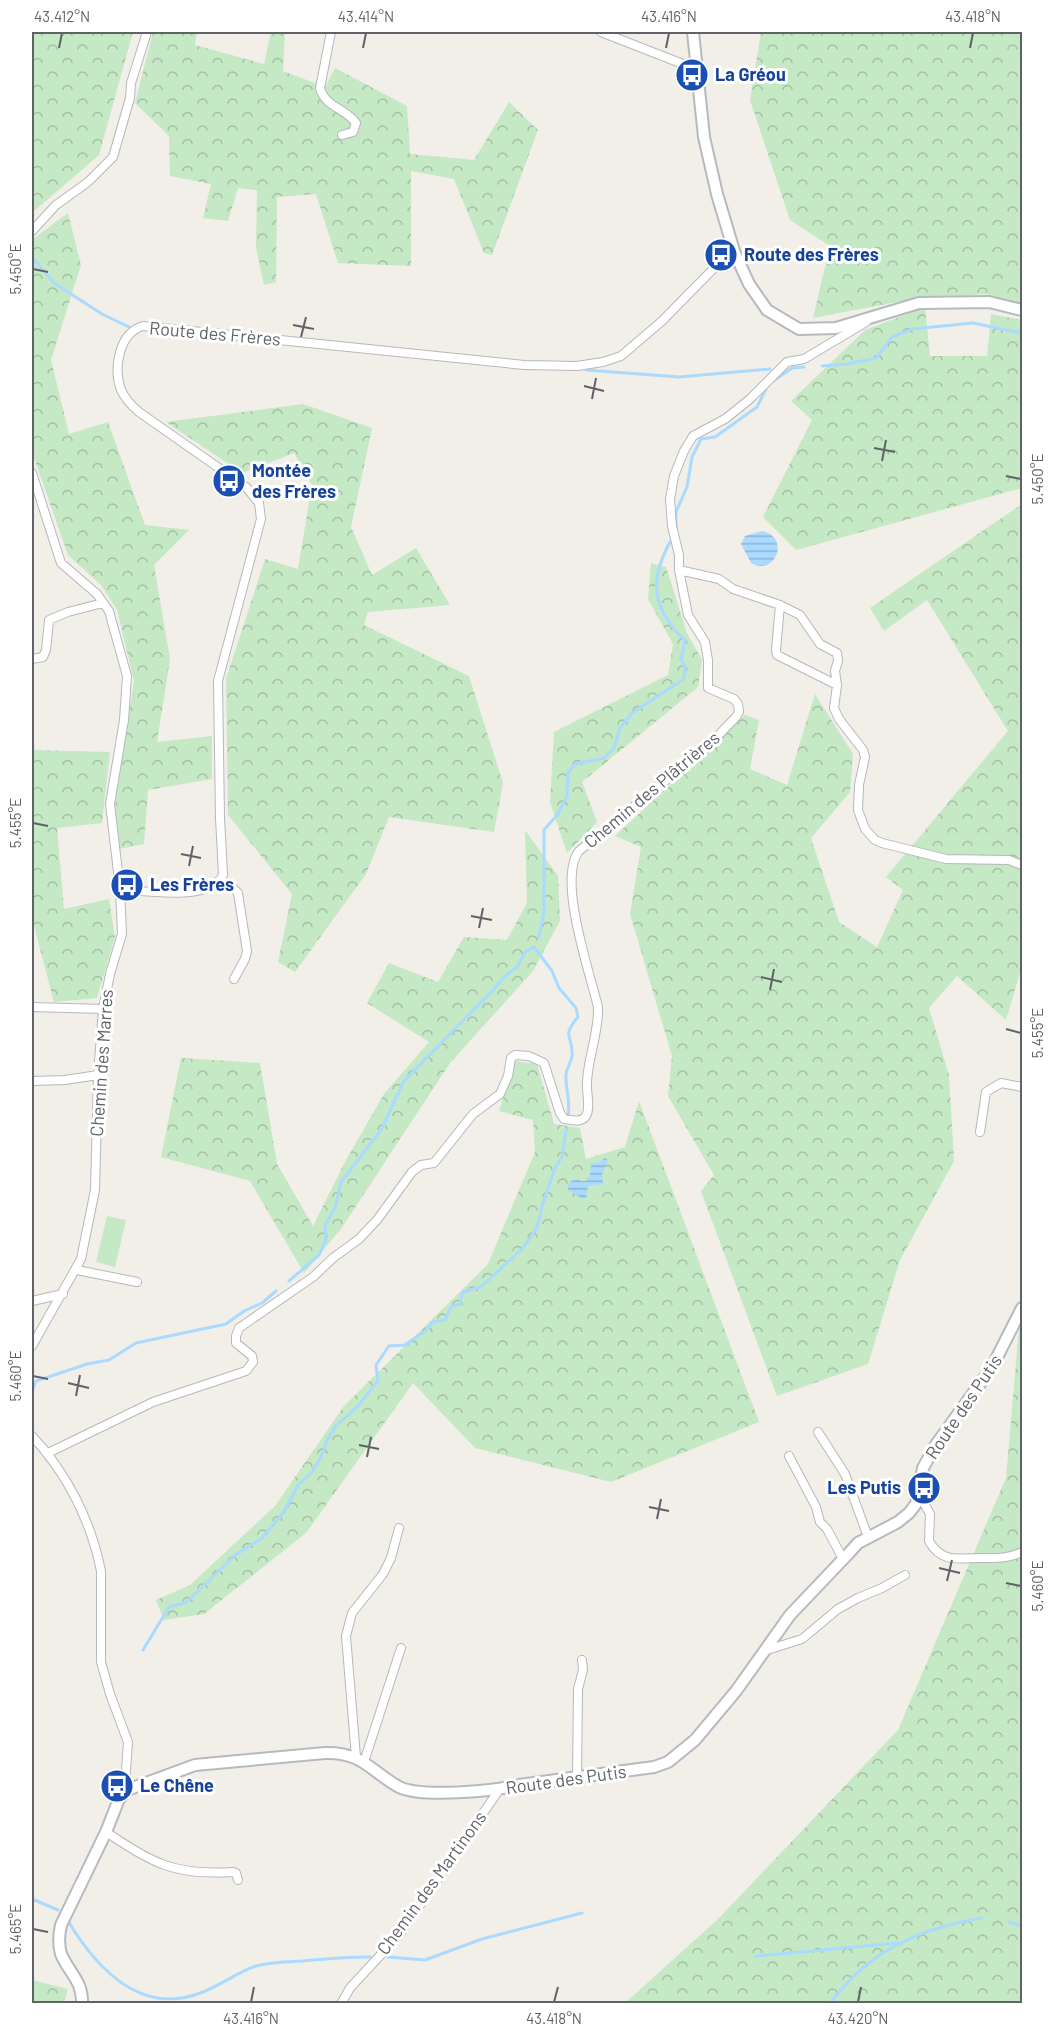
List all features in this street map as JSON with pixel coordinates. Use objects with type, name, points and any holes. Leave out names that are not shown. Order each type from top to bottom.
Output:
[{"type":"street","points":[[32,231],[56,205],[88,182],[113,157],[130,98],[131,83],[147,32]]},
{"type":"street","points":[[331,32],[320,88],[322,96],[353,118],[356,123],[353,132],[342,135]]},
{"type":"street","points":[[601,32],[688,66],[697,67]]},
{"type":"street","points":[[693,32],[708,160],[734,251],[749,284],[767,310],[799,328],[836,328],[919,303],[989,302],[1023,310]]},
{"type":"street","name":"Route des Frères","points":[[220,880],[223,875],[219,795],[218,681],[261,519],[261,511],[255,496],[246,487],[129,403],[121,390],[119,374],[121,346],[126,336],[134,329],[143,326],[524,364],[577,366],[603,362],[621,356],[662,321],[724,258],[734,251]]},
{"type":"street","name":"Chemin des Plâtrières","points":[[48,1453],[153,1402],[246,1371],[253,1362],[252,1356],[236,1343],[239,1328],[313,1277],[368,1230],[412,1172],[421,1165],[434,1163],[473,1114],[500,1094],[508,1076],[511,1058],[515,1055],[530,1056],[544,1064],[564,1119],[574,1121],[585,1117],[588,1110],[587,1083],[598,1006],[572,907],[570,874],[574,857],[708,746],[727,728],[739,712],[738,704],[734,699],[708,688],[708,660],[705,642],[688,615],[669,499],[681,459],[693,436],[725,419],[750,399],[787,362],[804,359],[874,316]]},
{"type":"street","name":"Chemin des Marres","points":[[32,473],[61,563],[96,594],[109,611],[127,676],[124,720],[110,804],[120,888],[122,934],[110,974],[104,1009],[98,1075],[95,1190],[87,1236],[77,1269],[32,1346]]},
{"type":"street","points":[[679,570],[719,579],[733,589],[780,605],[800,615],[820,644],[837,653],[834,708],[839,719],[863,750],[865,757],[859,785],[858,810],[865,829],[875,840],[946,859],[1009,860],[1023,865]]},
{"type":"street","points":[[32,658],[43,657],[46,650],[49,620],[68,612],[103,603]]},
{"type":"street","points":[[780,605],[777,655],[837,685]]},
{"type":"street","points":[[120,888],[158,892],[204,891],[220,880],[230,885],[238,893],[247,951],[234,979]]},
{"type":"street","points":[[32,1007],[104,1009]]},
{"type":"street","points":[[32,1081],[65,1080],[98,1075]]},
{"type":"street","points":[[980,1132],[986,1092],[1001,1083],[1023,1087]]},
{"type":"street","points":[[77,1269],[137,1282]]},
{"type":"street","points":[[32,1301],[63,1294]]},
{"type":"street","name":"Route des Putis","points":[[126,1790],[195,1765],[325,1753],[339,1753],[360,1760],[400,1787],[410,1791],[425,1792],[499,1790],[519,1785],[654,1767],[668,1762],[695,1740],[736,1691],[790,1615],[858,1543],[898,1522],[909,1513],[916,1504],[923,1468],[935,1446],[992,1367],[1023,1308]]},
{"type":"street","points":[[818,1432],[845,1473],[868,1537]]},
{"type":"street","points":[[32,1436],[63,1474],[78,1504],[98,1558],[101,1590],[101,1662],[128,1742],[126,1790],[119,1799],[106,1832],[61,1924],[60,1949],[80,1984],[82,2004]]},
{"type":"street","points":[[789,1456],[816,1507],[820,1522],[827,1529],[843,1559]]},
{"type":"street","points":[[918,1492],[930,1514],[929,1541],[942,1555],[957,1560],[983,1558],[1000,1560],[1023,1552]]},
{"type":"street","points":[[360,1760],[346,1636],[352,1613],[383,1574],[391,1558],[399,1528]]},
{"type":"street","points":[[767,1650],[802,1639],[838,1609],[905,1575]]},
{"type":"street","points":[[360,1760],[401,1648]]},
{"type":"street","points":[[577,1778],[578,1689],[583,1670],[582,1659]]},
{"type":"street","name":"Chemin des Martinons","points":[[341,2004],[350,1988],[400,1934],[499,1790]]},
{"type":"street","points":[[106,1832],[156,1863],[190,1872],[233,1872],[236,1873],[238,1880]]},
{"type":"green space","points":[[32,32],[133,32],[99,155],[32,213]]},
{"type":"green space","points":[[153,32],[197,32],[195,45],[264,64],[271,32],[285,32],[283,71],[325,87],[335,68],[407,106],[410,154],[474,160],[509,102],[538,130],[492,255],[484,253],[454,179],[411,171],[411,266],[338,263],[316,194],[277,197],[276,282],[264,285],[256,248],[257,190],[238,188],[228,221],[203,218],[211,184],[170,176],[169,136],[135,103]]},
{"type":"green space","points":[[761,32],[1022,32],[1022,303],[985,294],[908,300],[813,318],[830,246],[790,220],[750,100]]},
{"type":"green space","points":[[68,213],[81,265],[51,360],[69,434],[108,422],[145,525],[189,530],[154,565],[170,659],[157,742],[212,736],[212,779],[148,790],[144,844],[119,849],[115,805],[134,681],[117,610],[101,585],[68,555],[32,452],[32,243],[33,239]]},
{"type":"green space","points":[[925,307],[930,356],[987,356],[991,314],[1022,320],[1022,488],[796,550],[763,517],[812,420],[791,401],[865,330]]},
{"type":"green space","points":[[303,404],[372,428],[351,527],[372,575],[416,548],[450,605],[368,612],[364,625],[469,676],[503,783],[494,832],[389,817],[366,874],[295,972],[278,962],[292,894],[228,815],[226,679],[265,559],[298,569],[312,485],[294,453],[242,473],[166,422]]},
{"type":"green space","points":[[1022,504],[1022,966],[1006,1020],[957,976],[929,1008],[949,1075],[954,1161],[900,1260],[868,1364],[777,1396],[701,1191],[714,1175],[668,1096],[672,1056],[630,914],[641,847],[615,836],[745,715],[759,720],[750,769],[787,785],[815,694],[853,754],[850,792],[811,838],[839,922],[877,947],[903,890],[886,877],[1008,731],[927,600],[884,631],[870,608]]},
{"type":"green space","points":[[651,563],[666,567],[687,633],[702,660],[698,687],[582,782],[597,822],[567,853],[550,802],[554,732],[668,675],[673,644],[648,599]]},
{"type":"green space","points":[[32,750],[110,752],[102,823],[57,828],[64,909],[109,899],[115,937],[97,998],[54,1002],[32,918]]},
{"type":"green space","points":[[525,830],[558,876],[560,921],[533,971],[450,1063],[341,1229],[304,1273],[250,1181],[161,1157],[181,1058],[260,1063],[277,1164],[313,1226],[345,1162],[384,1094],[429,1042],[367,1003],[389,963],[438,982],[464,937],[507,940],[527,903]]},
{"type":"green space","points":[[515,1061],[537,1064],[554,1124],[580,1128],[586,1159],[625,1147],[639,1101],[759,1422],[611,1482],[475,1448],[413,1383],[306,1533],[204,1614],[164,1620],[156,1600],[190,1585],[275,1506],[344,1406],[488,1264],[535,1152],[533,1120],[499,1111]]},
{"type":"green space","points":[[107,1216],[126,1220],[115,1267],[96,1262]]},
{"type":"green space","points":[[1022,1303],[1022,2003],[624,2004],[718,1919],[898,1730],[1006,1478]]},
{"type":"green space","points":[[32,1980],[68,1989],[64,2003],[32,2003]]},
{"type":"water","points":[[762,531],[775,539],[778,551],[772,562],[760,566],[751,563],[741,544],[745,536]]},
{"type":"water","points":[[605,1158],[608,1160],[602,1175],[603,1184],[588,1186],[586,1198],[583,1199],[568,1190],[568,1184],[573,1180],[586,1181],[590,1176],[591,1163],[597,1163]]},
{"type":"waterway","points":[[32,257],[54,283],[102,314],[131,328]]},
{"type":"waterway","points":[[822,366],[876,358],[892,337],[912,329],[973,323],[1022,333]]},
{"type":"waterway","points":[[773,381],[792,368],[804,367]]},
{"type":"waterway","points":[[586,370],[679,377],[770,369]]},
{"type":"waterway","points":[[676,529],[676,512],[687,487],[692,457],[701,439],[715,437],[757,407],[768,385]]},
{"type":"waterway","points":[[539,937],[544,912],[544,830],[558,814],[567,796],[568,773],[575,764],[604,758],[614,748],[620,728],[632,713],[684,679],[685,667],[681,659],[685,641],[666,618],[657,594],[659,570],[670,542]]},
{"type":"waterway","points":[[289,1281],[319,1255],[326,1239],[325,1225],[335,1208],[341,1182],[381,1130],[404,1081],[505,976],[518,966],[525,952],[534,947],[552,971],[559,988],[576,1008],[578,1017],[569,1033],[572,1049],[566,1074],[568,1117]]},
{"type":"waterway","points":[[143,1650],[169,1607],[187,1602],[235,1555],[261,1539],[284,1512],[298,1485],[312,1472],[336,1426],[357,1407],[378,1381],[376,1365],[389,1346],[405,1345],[425,1331],[433,1322],[445,1320],[451,1307],[460,1304],[463,1292],[481,1287],[522,1249],[537,1228],[556,1166],[562,1157],[566,1130]]},
{"type":"waterway","points":[[32,1391],[36,1381],[87,1364],[109,1360],[136,1343],[226,1324],[244,1311],[262,1303],[276,1291]]},
{"type":"waterway","points":[[32,1899],[58,1910]]},
{"type":"waterway","points":[[388,1957],[425,1960],[482,1939],[582,1913]]},
{"type":"waterway","points":[[830,2004],[861,1970],[878,1956],[897,1945],[938,1928],[982,1918]]},
{"type":"waterway","points":[[68,1921],[93,1956],[107,1971],[141,1993],[160,1998],[181,1998],[203,1992],[256,1966],[279,1962],[370,1957]]},
{"type":"waterway","points":[[1009,1922],[1022,1926]]},
{"type":"waterway","points":[[756,1956],[898,1943]]},
{"type":"place","name":"La Gréou","points":[[692,75]]},
{"type":"place","name":"Route des Frères","points":[[721,255]]},
{"type":"place","name":"Montée des Frères","points":[[229,481]]},
{"type":"place","name":"Les Frères","points":[[127,885]]},
{"type":"place","name":"Les Putis","points":[[924,1488]]},
{"type":"place","name":"Le Chêne","points":[[117,1786]]}]
